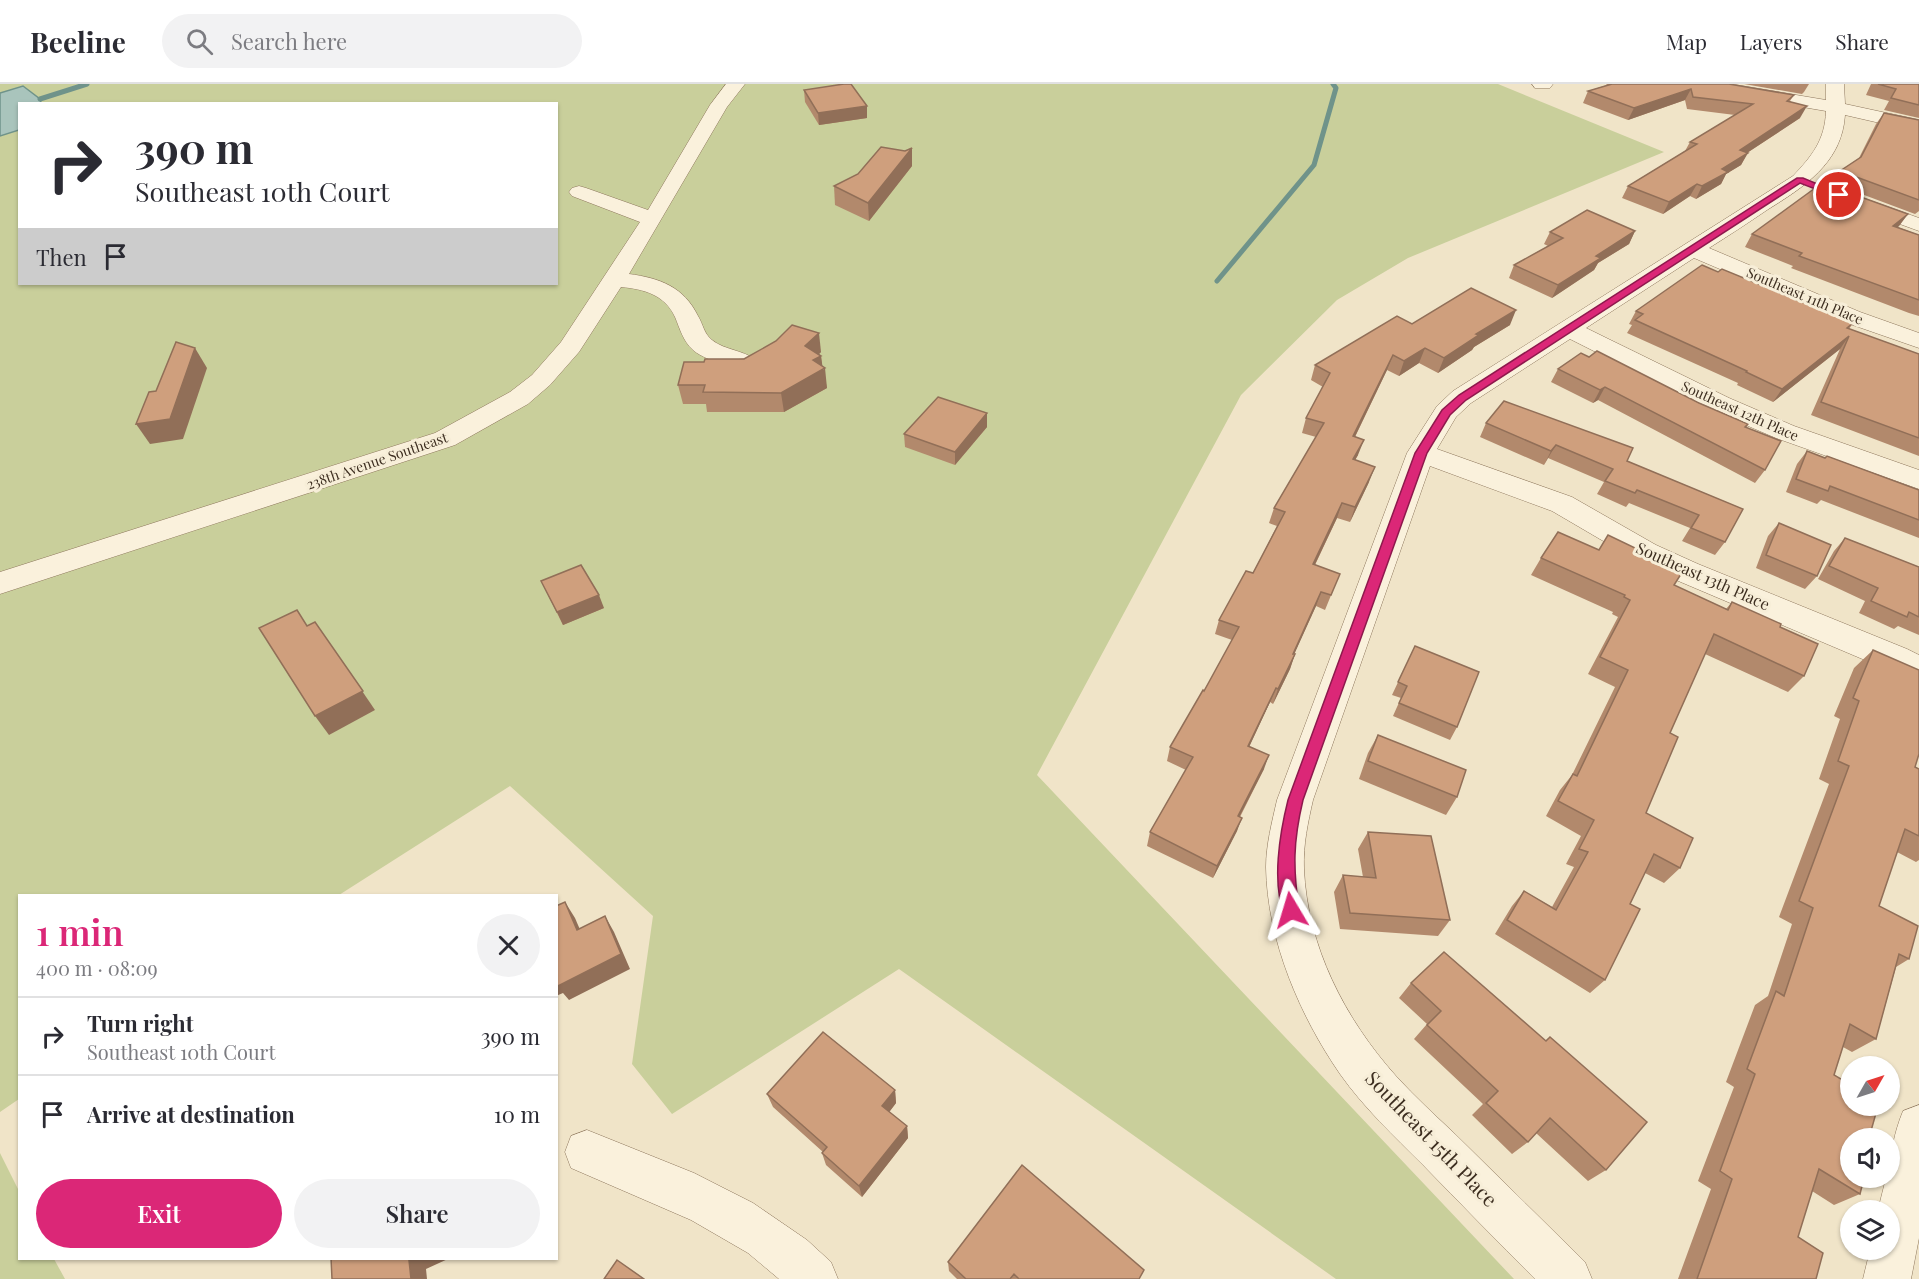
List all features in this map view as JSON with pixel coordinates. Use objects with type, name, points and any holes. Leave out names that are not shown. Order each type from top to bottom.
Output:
[{"type":"street","name":"238th Avenue Southeast","points":[[0,583],[445,439],[519,398],[541,380],[570,347],[652,219],[719,105],[736,84]]},
{"type":"street","points":[[1697,84],[1835,95],[1919,126]]},
{"type":"street","name":"Southeast 15th Place","points":[[1568,1279],[1372,1082],[1331,1021],[1320,1000],[1301,951],[1291,910],[1285,868],[1288,832],[1295,800],[1421,453],[1446,412],[1462,397],[1692,249],[1810,184],[1832,143],[1836,129],[1835,95]]},
{"type":"street","points":[[579,192],[652,219]]},
{"type":"street","points":[[1843,196],[1919,225]]},
{"type":"street","name":"Southeast 11th Place","points":[[1692,249],[1852,317],[1919,341]]},
{"type":"street","points":[[613,280],[639,282],[664,290],[680,303],[696,338],[704,347],[745,363]]},
{"type":"street","name":"Southeast 12th Place","points":[[1567,328],[1720,404],[1785,432],[1919,480]]},
{"type":"street","name":"Southeast 13th Place","points":[[1421,453],[1562,504],[1645,552],[1687,572],[1896,658],[1919,670]]},
{"type":"street","points":[[1887,1279],[1919,1127]]},
{"type":"street","points":[[587,1152],[678,1188],[751,1227],[799,1263],[814,1279]]},
{"type":"green space","points":[[0,84],[1498,84],[1664,152],[1408,258],[1337,300],[1241,395],[1037,775],[1514,1279],[1336,1279],[899,969],[672,1114],[632,1064],[653,916],[510,786],[341,894],[18,894],[18,1100],[0,1112]]},
{"type":"green space","points":[[0,1153],[18,1189],[18,1260],[55,1260],[65,1279],[0,1279]]},
{"type":"water","points":[[23,86],[41,102],[18,102],[18,130],[0,136],[0,93]]},
{"type":"building","points":[[851,84],[867,106],[818,113],[804,90]]},
{"type":"building","points":[[1612,84],[1729,84],[1794,95],[1787,101],[1807,106],[1740,150],[1748,153],[1722,169],[1728,172],[1702,186],[1697,184],[1669,202],[1628,186],[1697,144],[1690,142],[1753,104],[1693,97],[1691,89],[1634,108],[1588,91]]},
{"type":"building","points":[[1878,84],[1919,84],[1919,105],[1891,98],[1896,89]]},
{"type":"building","points":[[1884,113],[1919,120],[1919,200],[1840,171],[1861,157]]},
{"type":"building","points":[[881,147],[905,151],[912,148],[868,203],[834,186],[858,174]]},
{"type":"building","points":[[1822,183],[1908,214],[1893,226],[1919,235],[1919,300],[1799,256],[1802,253],[1752,234]]},
{"type":"building","points":[[1587,210],[1635,231],[1596,256],[1601,258],[1558,285],[1514,265],[1563,238],[1550,232]]},
{"type":"building","points":[[1702,265],[1718,272],[1722,269],[1853,323],[1847,328],[1919,354],[1919,438],[1821,402],[1849,336],[1782,389],[1635,320],[1643,314],[1636,311]]},
{"type":"building","points":[[1471,288],[1516,310],[1476,334],[1479,335],[1444,358],[1425,348],[1404,361],[1393,355],[1353,436],[1364,440],[1353,459],[1375,467],[1355,507],[1342,503],[1313,564],[1340,574],[1331,595],[1321,592],[1293,654],[1295,654],[1248,746],[1269,755],[1238,816],[1242,818],[1217,866],[1150,832],[1193,757],[1170,747],[1239,627],[1219,620],[1246,571],[1253,573],[1285,512],[1274,508],[1324,423],[1306,418],[1330,373],[1315,365],[1397,316],[1412,324]]},
{"type":"building","points":[[792,325],[819,333],[805,346],[821,356],[813,360],[825,368],[781,393],[703,392],[705,385],[678,385],[684,362],[704,362],[705,359],[744,359],[776,341]]},
{"type":"building","points":[[176,342],[195,348],[170,419],[136,424],[149,392],[156,391]]},
{"type":"building","points":[[1597,351],[1699,403],[1748,424],[1745,427],[1781,441],[1765,470],[1605,387],[1600,390],[1558,369],[1581,353],[1589,357]]},
{"type":"building","points":[[938,397],[987,413],[955,452],[904,434]]},
{"type":"building","points":[[1504,401],[1633,448],[1627,461],[1743,509],[1725,542],[1691,528],[1699,515],[1637,490],[1635,493],[1605,481],[1613,469],[1556,445],[1551,451],[1486,423]]},
{"type":"building","points":[[1807,451],[1825,458],[1827,456],[1919,490],[1919,520],[1830,486],[1828,491],[1796,479]]},
{"type":"building","points":[[1779,523],[1831,545],[1817,576],[1766,555]]},
{"type":"building","points":[[1558,532],[1599,550],[1608,535],[1683,571],[1674,585],[1728,610],[1732,602],[1818,644],[1804,676],[1714,634],[1670,733],[1678,737],[1646,813],[1693,838],[1680,868],[1654,854],[1630,904],[1640,909],[1605,980],[1507,920],[1524,891],[1556,910],[1588,852],[1579,849],[1594,820],[1558,801],[1573,774],[1577,776],[1628,670],[1600,657],[1630,600],[1624,597],[1625,595],[1541,558]]},
{"type":"building","points":[[1845,538],[1919,567],[1919,617],[1909,612],[1907,617],[1871,601],[1878,588],[1829,566]]},
{"type":"building","points":[[581,565],[599,595],[557,612],[541,581]]},
{"type":"building","points":[[297,610],[307,626],[315,622],[363,691],[315,716],[259,628]]},
{"type":"building","points":[[1415,646],[1479,672],[1457,727],[1399,703],[1407,686],[1398,682]]},
{"type":"building","points":[[1873,650],[1919,670],[1919,754],[1915,767],[1919,769],[1919,836],[1905,829],[1879,906],[1918,926],[1909,959],[1899,954],[1876,1039],[1850,1024],[1834,1075],[1840,1079],[1840,1116],[1875,1116],[1872,1128],[1840,1128],[1840,1182],[1819,1169],[1798,1237],[1823,1253],[1816,1279],[1697,1279],[1732,1179],[1720,1171],[1755,1074],[1747,1069],[1776,991],[1784,996],[1813,908],[1799,901],[1849,766],[1838,761],[1859,701],[1853,698]]},
{"type":"building","points":[[1378,735],[1466,770],[1457,797],[1368,761]]},
{"type":"building","points":[[1368,832],[1431,836],[1450,920],[1350,913],[1343,875],[1376,878]]},
{"type":"building","points":[[565,902],[577,930],[605,916],[621,954],[558,986],[558,905]]},
{"type":"building","points":[[1444,952],[1546,1041],[1550,1037],[1647,1122],[1606,1170],[1550,1118],[1528,1142],[1486,1103],[1498,1091],[1427,1025],[1441,1011],[1411,983]]},
{"type":"building","points":[[823,1032],[895,1090],[882,1106],[907,1126],[859,1186],[822,1153],[827,1147],[767,1094]]},
{"type":"building","points":[[1022,1165],[1144,1270],[1139,1279],[1019,1279],[1014,1274],[1010,1279],[966,1279],[948,1262]]},
{"type":"building","points":[[1850,1188],[1862,1188],[1860,1194]]},
{"type":"building","points":[[331,1260],[409,1260],[411,1279],[332,1279]]},
{"type":"building","points":[[617,1260],[644,1279],[604,1279]]},
{"type":"waterway","points":[[40,99],[87,84]]},
{"type":"waterway","points":[[1217,281],[1314,165],[1336,88],[1333,84]]},
{"type":"route","points":[[1291,910],[1285,868],[1288,832],[1295,800],[1421,453],[1446,412],[1462,397],[1800,180],[1839,195]]}]
